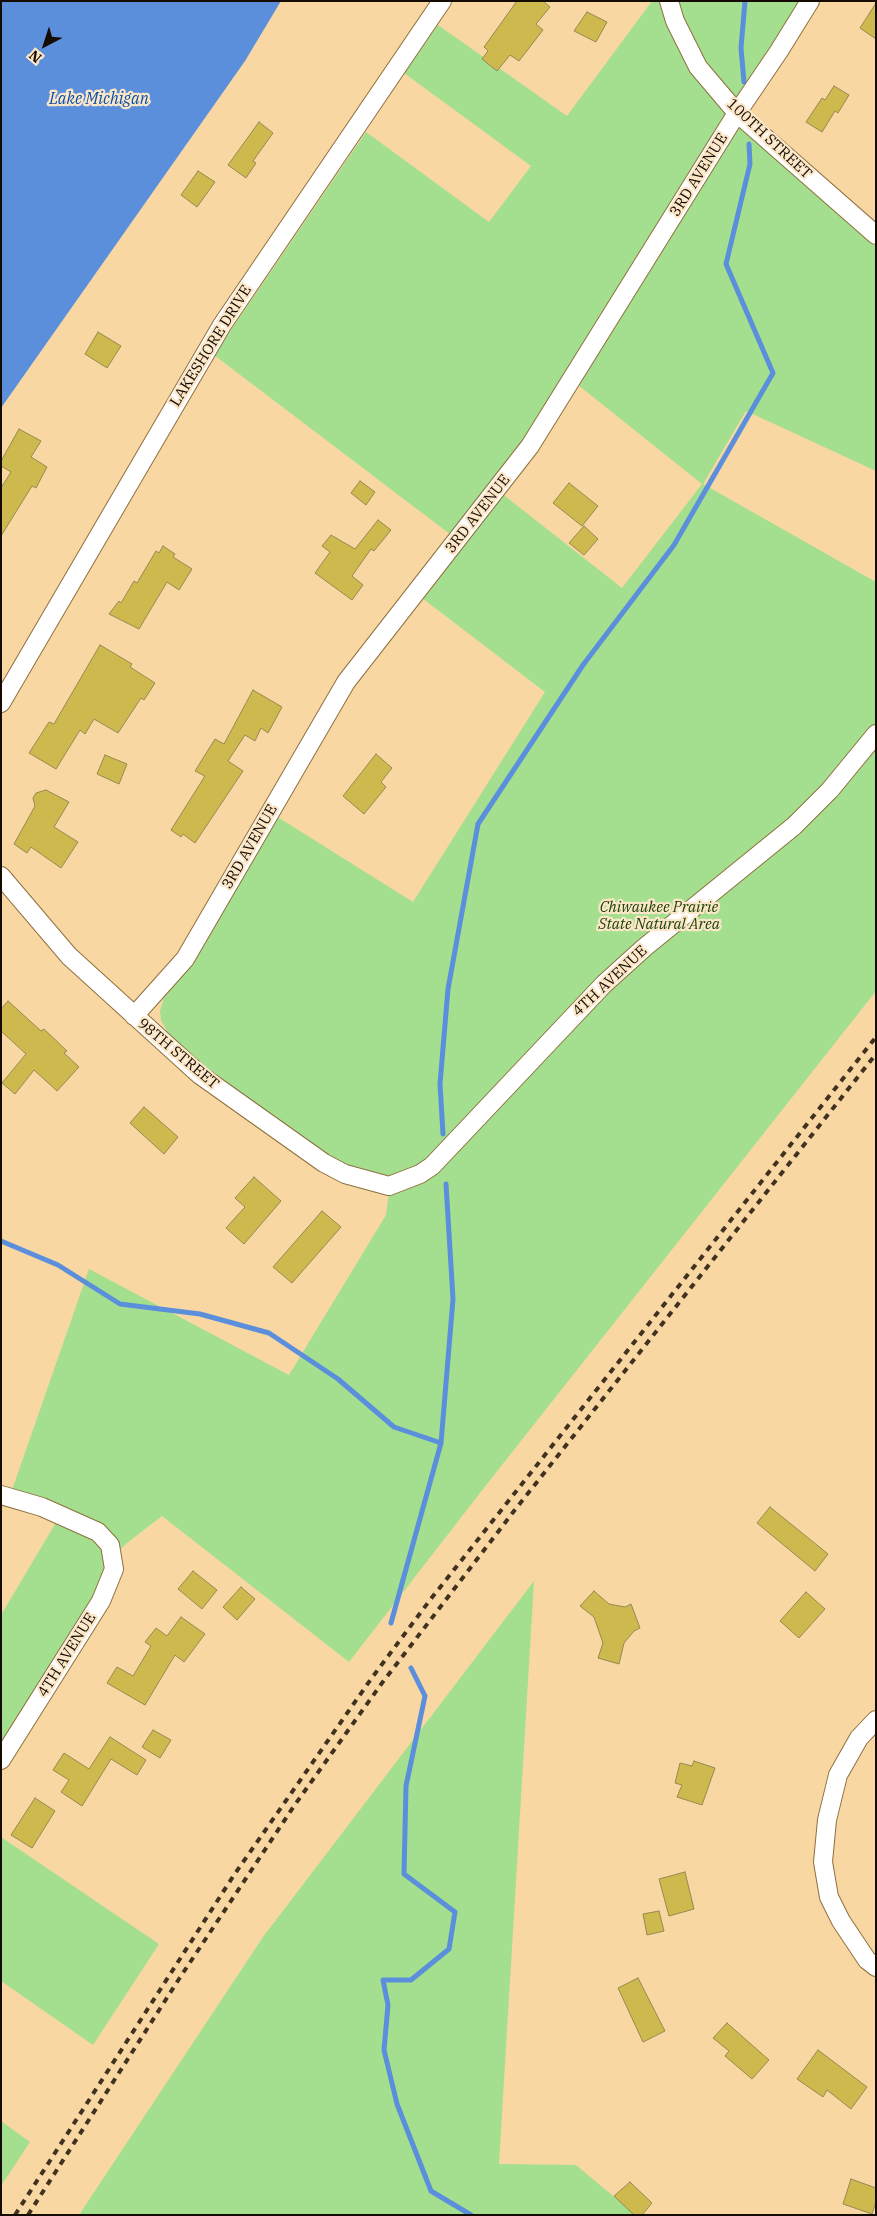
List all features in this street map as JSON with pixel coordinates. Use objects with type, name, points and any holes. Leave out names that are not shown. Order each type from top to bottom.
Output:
[{"type":"street","name":"LAKESHORE DRIVE","points":[[1,703],[222,325],[442,1]]},
{"type":"street","name":"100TH STREET","points":[[669,1],[676,22],[698,67],[737,113],[876,235]]},
{"type":"street","name":"3RD AVENUE","points":[[134,1016],[185,959],[346,682],[530,446],[737,113],[810,1]]},
{"type":"street","name":"4TH AVENUE","points":[[389,1186],[420,1174],[432,1166],[604,984],[644,947],[794,826],[830,790],[876,734]]},
{"type":"street","name":"98TH STREET","points":[[1,876],[69,956],[200,1075],[295,1144],[345,1174],[389,1186]]},
{"type":"street","name":"4TH AVENUE","points":[[1,1494],[42,1507],[98,1532],[110,1545],[114,1569],[109,1585],[1,1760]]},
{"type":"street","points":[[876,1720],[859,1738],[838,1775],[828,1820],[823,1862],[829,1897],[841,1921],[867,1960],[876,1967]]},
{"type":"green space","name":"Chiwaukee Prairie State Natural Area","points":[[652,1],[801,1],[727,116],[876,247],[876,471],[746,411],[703,484],[876,582],[876,991],[349,1662],[162,1516],[127,1543],[107,1562],[103,1578],[94,1596],[1,1744],[1,1615],[64,1509],[12,1490],[89,1269],[289,1375],[386,1215],[391,1176],[354,1169],[340,1162],[226,1085],[184,1052],[168,1033],[161,1020],[160,1011],[164,997],[191,962],[276,816],[413,902],[545,692],[422,598],[463,544],[214,355],[366,132],[489,222],[531,166],[404,73],[438,25],[567,116]],"holes":[[[568,377],[702,484],[622,588],[491,485]]]},
{"type":"green space","points":[[534,1581],[499,2164],[576,2165],[636,2215],[79,2215],[263,1937]]},
{"type":"green space","points":[[1,1837],[159,1944],[93,2045],[1,1981]]},
{"type":"green space","points":[[1,2121],[30,2142],[1,2186]]},
{"type":"water","name":"Lake Michigan","points":[[1,1],[281,1],[245,61],[1,408]]},
{"type":"building","points":[[517,1],[543,1],[550,7],[536,24],[543,30],[519,61],[510,55],[497,71],[482,59],[488,51],[484,47]]},
{"type":"building","points":[[876,3],[876,39],[860,28]]},
{"type":"building","points":[[587,12],[607,22],[596,42],[574,31]]},
{"type":"building","points":[[834,86],[849,95],[838,113],[835,111],[822,132],[806,122],[822,98],[825,100]]},
{"type":"building","points":[[259,122],[273,133],[253,161],[256,163],[246,178],[228,165]]},
{"type":"building","points":[[198,171],[215,182],[197,207],[181,195]]},
{"type":"building","points":[[98,332],[121,346],[107,368],[85,354]]},
{"type":"building","points":[[19,429],[41,441],[31,457],[47,467],[36,488],[32,486],[1,536],[1,488],[11,472],[1,466],[1,461]]},
{"type":"building","points":[[360,481],[375,492],[366,505],[351,493]]},
{"type":"building","points":[[569,483],[598,506],[582,526],[553,503]]},
{"type":"building","points":[[378,520],[391,530],[374,551],[371,549],[352,576],[363,585],[352,600],[315,573],[330,552],[322,546],[331,535],[355,549]]},
{"type":"building","points":[[584,526],[598,539],[584,555],[569,543]]},
{"type":"building","points":[[163,546],[175,554],[173,557],[192,569],[179,590],[167,582],[139,629],[109,614],[119,601],[121,603],[134,581],[137,583],[156,551],[159,553]]},
{"type":"building","points":[[100,645],[132,664],[130,667],[155,683],[144,700],[141,698],[118,733],[94,719],[85,734],[80,730],[56,769],[29,753],[49,722],[54,724]]},
{"type":"building","points":[[253,690],[282,707],[268,733],[261,728],[255,741],[245,735],[228,761],[243,771],[195,843],[183,834],[181,837],[171,830],[205,776],[195,771],[215,739],[224,744]]},
{"type":"building","points":[[376,754],[392,768],[381,782],[386,787],[364,814],[343,796]]},
{"type":"building","points":[[105,755],[127,764],[119,784],[97,774]]},
{"type":"building","points":[[46,790],[69,802],[54,827],[78,842],[61,868],[31,847],[27,853],[14,844],[35,806],[33,798],[36,793]]},
{"type":"building","points":[[8,1001],[41,1031],[44,1029],[67,1051],[64,1053],[79,1067],[57,1091],[34,1070],[15,1094],[2,1083],[26,1054],[1,1031],[1,1009]]},
{"type":"building","points":[[144,1107],[178,1137],[164,1154],[130,1123]]},
{"type":"building","points":[[254,1177],[281,1201],[244,1244],[226,1228],[245,1207],[235,1198]]},
{"type":"building","points":[[322,1211],[341,1227],[292,1283],[273,1267]]},
{"type":"building","points":[[770,1507],[828,1554],[815,1571],[757,1523]]},
{"type":"building","points":[[193,1571],[217,1590],[202,1609],[178,1589]]},
{"type":"building","points":[[241,1587],[255,1599],[237,1620],[223,1607]]},
{"type":"building","points":[[594,1591],[609,1604],[625,1607],[631,1604],[640,1628],[634,1631],[624,1643],[619,1664],[598,1658],[603,1643],[594,1617],[580,1606]]},
{"type":"building","points":[[806,1592],[825,1609],[799,1638],[780,1621]]},
{"type":"building","points":[[181,1617],[205,1634],[184,1662],[175,1655],[145,1705],[107,1683],[117,1667],[133,1676],[151,1646],[145,1642],[156,1628],[167,1636]]},
{"type":"building","points":[[153,1730],[171,1740],[160,1758],[142,1747]]},
{"type":"building","points":[[110,1737],[146,1760],[137,1775],[111,1759],[82,1806],[61,1792],[69,1780],[53,1770],[64,1753],[89,1769]]},
{"type":"building","points":[[694,1761],[715,1768],[702,1805],[677,1797],[682,1785],[675,1783],[680,1763],[692,1766]]},
{"type":"building","points":[[35,1798],[55,1811],[32,1848],[11,1835]]},
{"type":"building","points":[[685,1872],[694,1909],[669,1916],[659,1879]]},
{"type":"building","points":[[659,1911],[664,1931],[647,1935],[643,1914]]},
{"type":"building","points":[[638,1978],[665,2031],[643,2042],[618,1988]]},
{"type":"building","points":[[727,2023],[769,2060],[752,2079],[725,2056],[729,2051],[713,2038]]},
{"type":"building","points":[[818,2050],[867,2087],[851,2109],[827,2090],[823,2097],[797,2079]]},
{"type":"building","points":[[851,2179],[876,2188],[876,2202],[872,2214],[843,2204]]},
{"type":"building","points":[[630,2182],[652,2203],[642,2215],[634,2215],[614,2196]]},
{"type":"waterway","points":[[744,82],[741,48],[745,1]]},
{"type":"waterway","points":[[443,1134],[440,1084],[448,989],[478,824],[583,665],[674,545],[773,373],[726,264],[750,164],[749,144]]},
{"type":"waterway","points":[[391,1623],[441,1443],[453,1299],[446,1184]]},
{"type":"waterway","points":[[1,1241],[58,1265],[120,1304],[200,1314],[269,1333],[338,1379],[394,1427],[441,1443]]},
{"type":"waterway","points":[[411,1668],[425,1696],[406,1786],[404,1874],[455,1912],[449,1949],[411,1980],[383,1980],[388,2005],[384,2050],[397,2104],[431,2191],[471,2215]]},
{"type":"railway","points":[[15,2215],[234,1875],[371,1679],[430,1600],[876,1037]]},
{"type":"railway","points":[[28,2215],[179,1979],[294,1806],[382,1683],[514,1511],[876,1054]]}]
